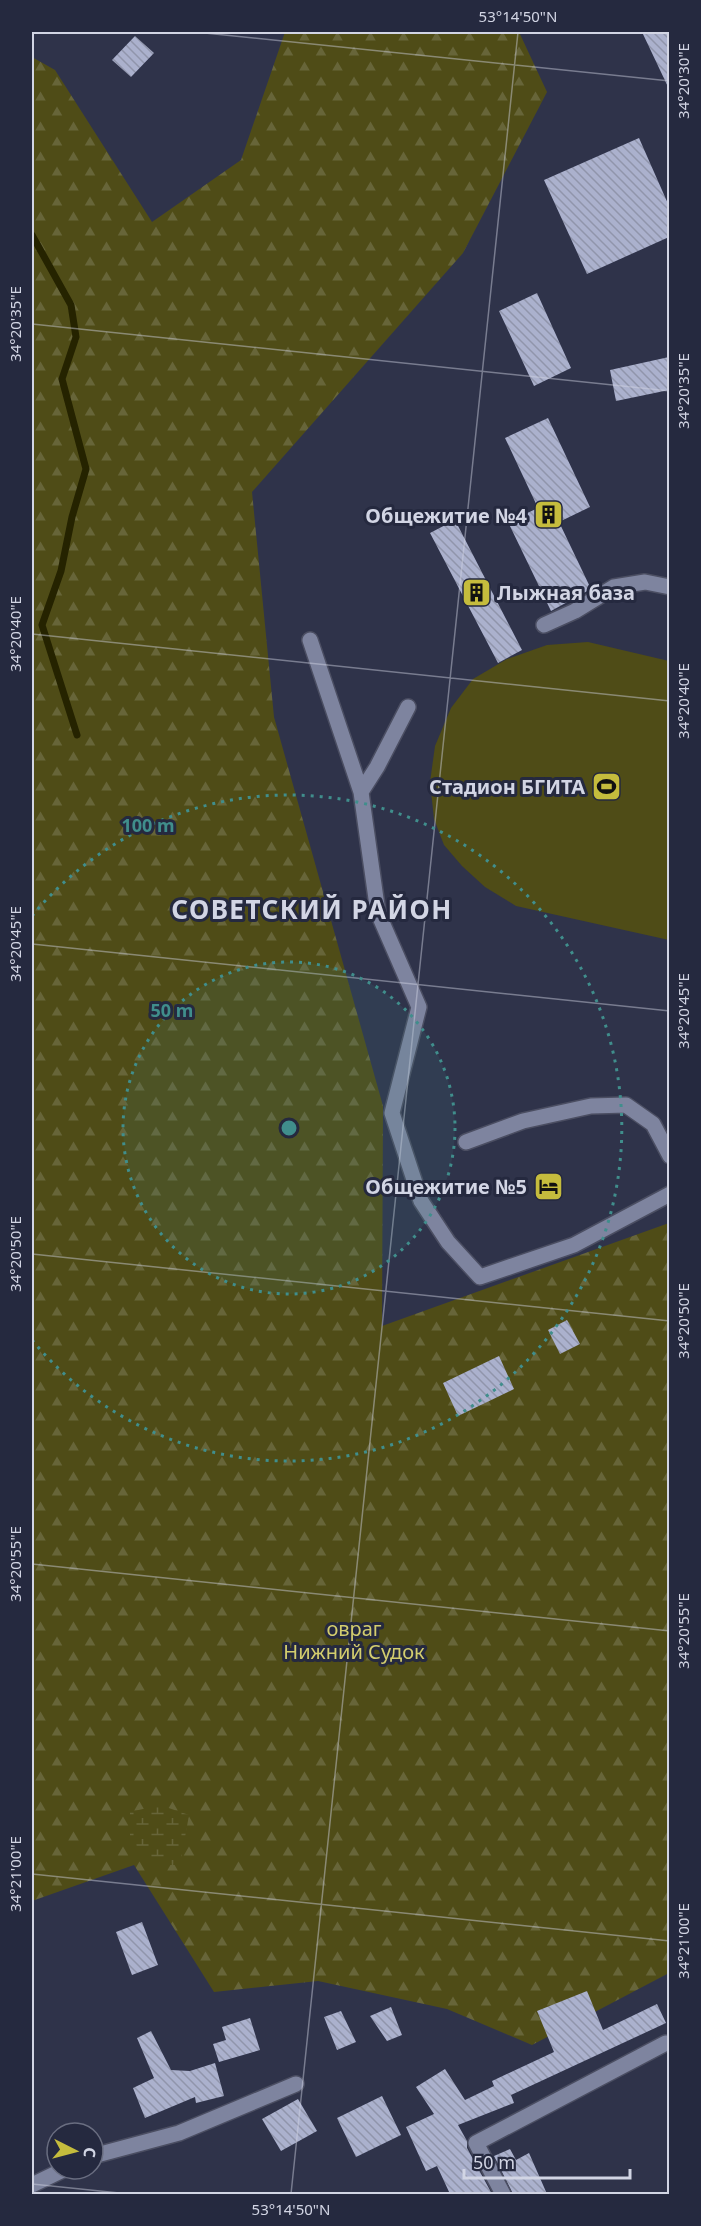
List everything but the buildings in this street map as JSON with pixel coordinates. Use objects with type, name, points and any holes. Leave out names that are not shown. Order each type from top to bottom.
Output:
[{"type":"street","points":[[544,625],[575,611],[614,586],[645,582],[669,587]]},
{"type":"street","points":[[310,640],[361,792],[378,913],[419,1007],[392,1113],[422,1201],[448,1242],[480,1276],[574,1245],[669,1194]]},
{"type":"street","points":[[361,792],[377,767],[408,707]]},
{"type":"street","points":[[466,1142],[523,1121],[591,1106],[626,1105],[653,1124],[669,1156]]},
{"type":"street","points":[[503,2194],[476,2143],[666,2043]]},
{"type":"street","points":[[105,2153],[179,2133],[296,2084]]},
{"type":"green space","name":"овраг Нижний Судок","points":[[285,32],[519,32],[547,92],[463,253],[252,492],[274,717],[383,1106],[382,1326],[669,1223],[669,1973],[532,2045],[447,2009],[318,1981],[214,1992],[134,1865],[32,1901],[32,57],[55,70],[152,222],[241,160]]},
{"type":"green space","points":[[588,642],[669,661],[669,940],[516,906],[485,887],[462,866],[444,845],[434,819],[430,782],[435,746],[451,708],[473,679],[507,659],[547,645]]},
{"type":"green space","points":[[160,1805],[189,1815],[180,1865],[158,1865],[130,1840],[130,1812]]},
{"type":"waterway","points":[[32,235],[71,305],[76,337],[62,379],[86,469],[72,517],[61,571],[42,625],[77,735]]},
{"type":"place","name":"Общежитие №4","points":[[548,515]]},
{"type":"place","name":"Лыжная база","points":[[476,592]]},
{"type":"place","name":"Стадион БГИТА","points":[[606,786]]},
{"type":"place","name":"Общежитие №5","points":[[548,1186]]},
{"type":"district","name":"СОВЕТСКИЙ РАЙОН","points":[[312,909]]}]
